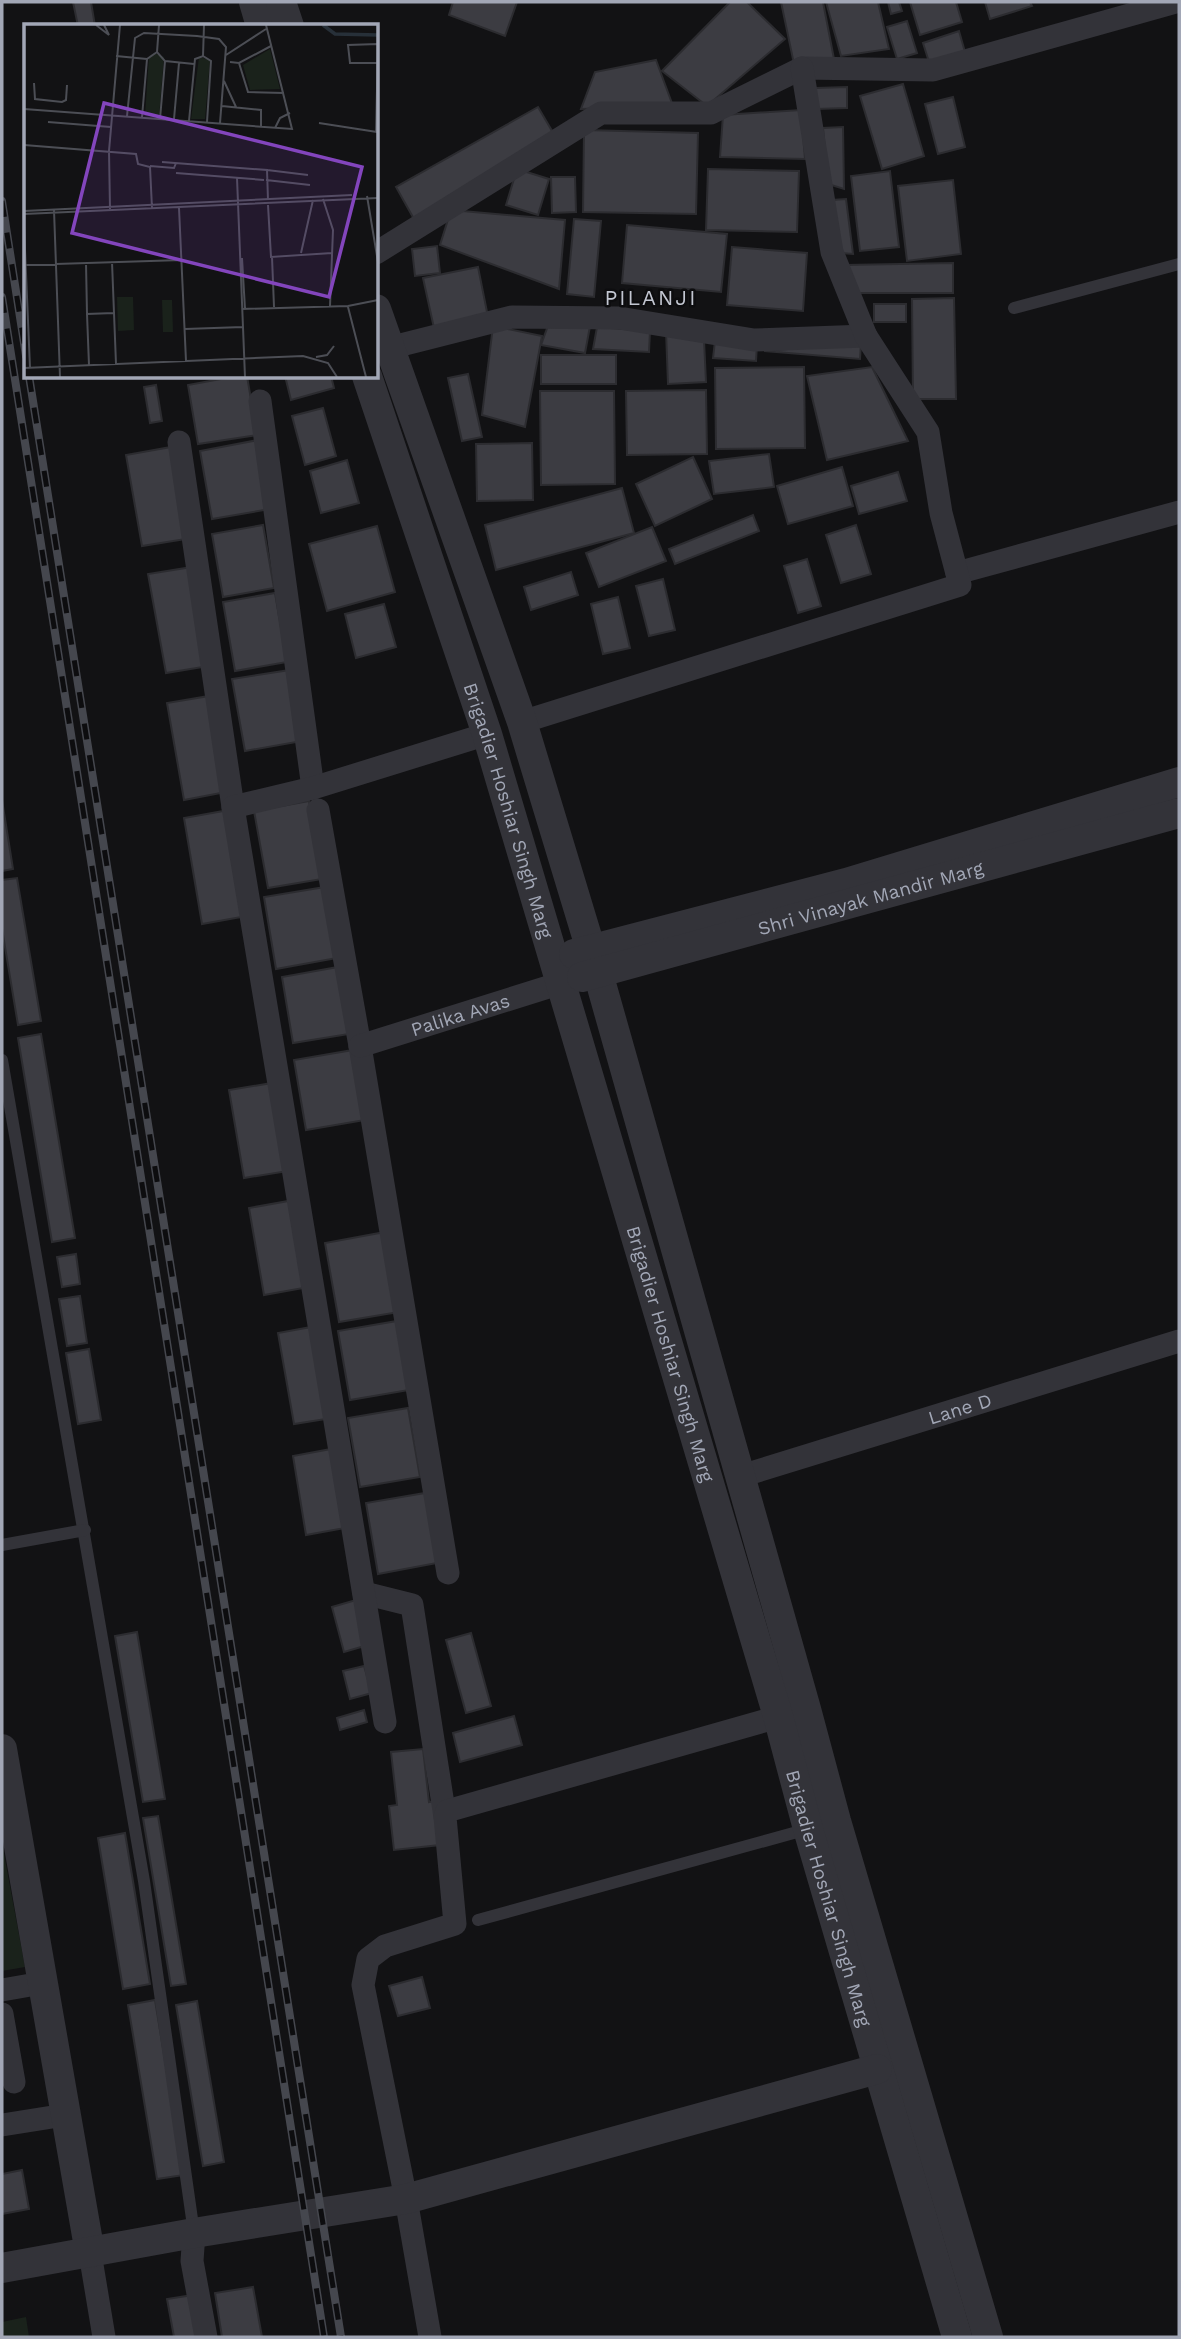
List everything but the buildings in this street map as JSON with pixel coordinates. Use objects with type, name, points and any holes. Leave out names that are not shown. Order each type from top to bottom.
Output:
[{"type":"street","points":[[254,2],[260,24]]},
{"type":"street","points":[[281,2],[288,24]]},
{"type":"street","points":[[378,252],[601,113],[711,113],[802,68],[933,70],[1176,2]]},
{"type":"street","points":[[522,722],[960,585],[941,513],[928,432],[866,336],[832,252],[802,68]]},
{"type":"street","points":[[378,315],[522,722],[595,961],[741,1476],[792,1712],[451,1808],[445,1817]]},
{"type":"street","points":[[390,348],[512,317],[619,318],[754,341],[866,336]]},
{"type":"street","name":"Brigadier Hoshiar Singh Marg","points":[[368,378],[487,734],[557,971],[792,1712],[836,1821],[988,2337]]},
{"type":"street","points":[[260,401],[316,799],[448,1573]]},
{"type":"street","points":[[179,442],[233,807],[385,1722]]},
{"type":"street","points":[[957,573],[1179,512]]},
{"type":"street","points":[[233,807],[316,799],[487,734]]},
{"type":"street","points":[[595,961],[1179,782]]},
{"type":"street","name":"Shri Vinayak Mandir Marg","points":[[557,971],[1179,813]]},
{"type":"street","name":"Palika Avas","points":[[360,1046],[557,971]]},
{"type":"street","name":"Lane D","points":[[741,1476],[1178,1347]]},
{"type":"street","points":[[364,1593],[412,1605],[445,1817],[455,1924],[385,1946],[368,1959],[363,1985],[406,2199],[430,2337]]},
{"type":"street","name":"Brigadier Hoshiar Singh Marg","points":[[792,1712],[808,1829],[957,2337]]},
{"type":"street","points":[[2,1749],[8,1828],[42,1983],[104,2337]]},
{"type":"street","points":[[2,1990],[42,1983]]},
{"type":"street","points":[[2,2014],[15,2082]]},
{"type":"street","points":[[2,2268],[194,2233],[406,2199],[906,2060]]},
{"type":"street","points":[[2,2125],[65,2115]]},
{"type":"street","points":[[194,2233],[192,2261],[206,2337]]},
{"type":"lane","points":[[1014,308],[1179,264]]},
{"type":"lane","points":[[2,1060],[144,1881],[194,2233]]},
{"type":"lane","points":[[2,1545],[85,1530]]},
{"type":"lane","points":[[478,1920],[808,1829]]},
{"type":"shaded area","points":[[2,1843],[25,1967],[2,1971]]},
{"type":"shaded area","points":[[26,2317],[29,2337],[2,2337],[2,2322]]},
{"type":"railway","points":[[2,201],[24,343]]},
{"type":"railway","points":[[2,297],[324,2337]]},
{"type":"railway","points":[[29,378],[341,2337]]},
{"type":"district","name":"PILANJI","points":[[651,298]]}]
